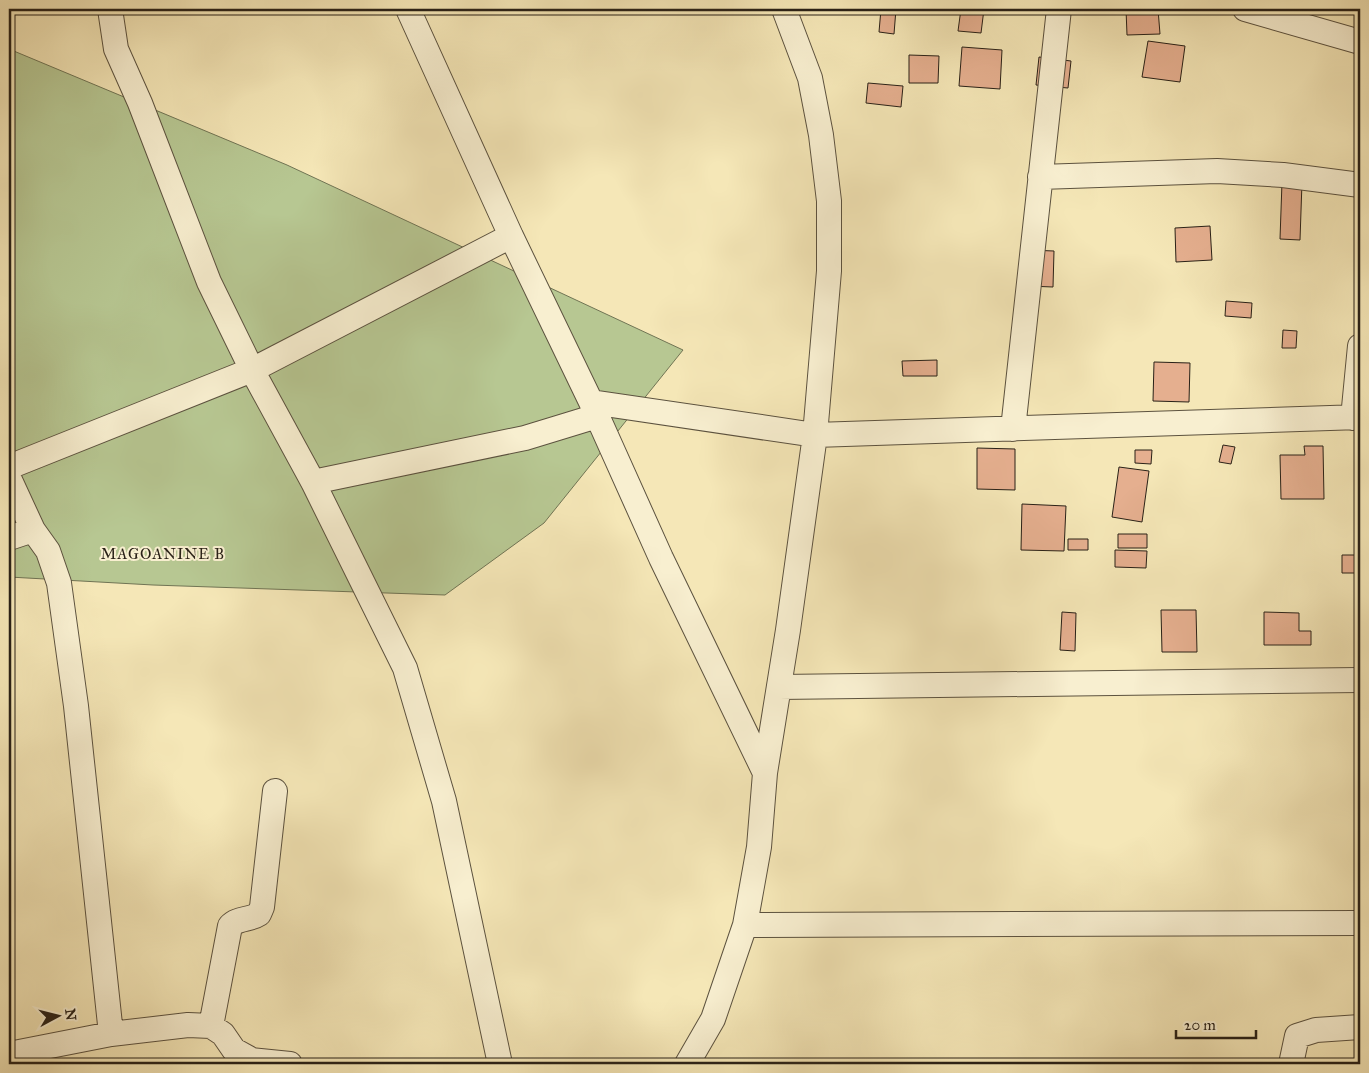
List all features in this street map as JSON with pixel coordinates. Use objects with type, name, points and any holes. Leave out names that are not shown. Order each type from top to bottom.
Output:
[{"type":"street","points":[[110,9],[116,49],[140,103],[209,282],[252,370],[313,482],[405,668],[444,801],[500,1064]]},
{"type":"street","points":[[408,9],[511,236],[594,409],[661,558],[765,773]]},
{"type":"street","points":[[686,1064],[713,1019],[745,925],[758,847],[765,773],[815,435],[829,271],[829,201],[821,135],[810,78],[784,9]]},
{"type":"street","points":[[1014,429],[1059,9]]},
{"type":"street","points":[[1245,9],[1360,42]]},
{"type":"street","points":[[1040,177],[1217,171],[1283,174],[1360,185]]},
{"type":"street","points":[[9,467],[252,370],[511,236]]},
{"type":"street","points":[[313,482],[525,438],[594,409],[815,435],[1357,417],[1360,346]]},
{"type":"street","points":[[9,478],[33,530],[48,551],[59,583],[76,706],[111,1034]]},
{"type":"street","points":[[9,538],[33,530]]},
{"type":"street","points":[[779,687],[1360,680]]},
{"type":"street","points":[[211,1026],[230,926],[234,921],[251,919],[259,914],[262,907],[275,791]]},
{"type":"street","points":[[745,925],[1360,924]]},
{"type":"street","points":[[9,1054],[111,1034],[188,1025],[211,1026],[223,1034],[234,1050],[252,1060],[290,1064]]},
{"type":"street","points":[[1291,1064],[1298,1036],[1316,1030],[1360,1027]]},
{"type":"green space","points":[[9,49],[287,165],[683,350],[544,523],[445,595],[153,585],[9,577]]},
{"type":"building","points":[[881,9],[896,9],[894,34],[879,32]]},
{"type":"building","points":[[961,9],[984,9],[981,33],[958,31]]},
{"type":"building","points":[[1126,9],[1158,9],[1160,34],[1127,35]]},
{"type":"building","points":[[1148,41],[1185,46],[1180,82],[1142,77]]},
{"type":"building","points":[[962,47],[1002,50],[1000,89],[959,86]]},
{"type":"building","points":[[909,55],[939,56],[938,83],[909,83]]},
{"type":"building","points":[[1039,57],[1071,61],[1068,88],[1036,85]]},
{"type":"building","points":[[868,83],[903,86],[901,107],[866,103]]},
{"type":"building","points":[[1282,182],[1302,182],[1300,240],[1280,239]]},
{"type":"building","points":[[1210,226],[1212,260],[1176,262],[1175,228]]},
{"type":"building","points":[[1029,250],[1054,251],[1053,287],[1028,286]]},
{"type":"building","points":[[1226,301],[1252,303],[1251,318],[1225,316]]},
{"type":"building","points":[[1283,330],[1297,331],[1296,348],[1282,348]]},
{"type":"building","points":[[937,360],[937,376],[903,376],[902,361]]},
{"type":"building","points":[[1154,362],[1190,363],[1189,402],[1153,401]]},
{"type":"building","points":[[1223,445],[1235,447],[1231,464],[1219,462]]},
{"type":"building","points":[[1304,446],[1323,446],[1324,499],[1281,499],[1280,455],[1305,455]]},
{"type":"building","points":[[977,448],[1015,449],[1015,490],[977,489]]},
{"type":"building","points":[[1135,450],[1152,450],[1151,464],[1135,463]]},
{"type":"building","points":[[1119,467],[1149,471],[1142,522],[1112,517]]},
{"type":"building","points":[[1022,504],[1066,506],[1064,551],[1021,550]]},
{"type":"building","points":[[1118,534],[1147,534],[1147,548],[1118,548]]},
{"type":"building","points":[[1068,539],[1088,539],[1088,550],[1068,550]]},
{"type":"building","points":[[1115,550],[1147,551],[1146,568],[1115,567]]},
{"type":"building","points":[[1342,555],[1360,555],[1360,573],[1342,573]]},
{"type":"building","points":[[1161,610],[1196,610],[1197,652],[1162,652]]},
{"type":"building","points":[[1062,612],[1076,613],[1075,651],[1060,650]]},
{"type":"building","points":[[1264,612],[1299,613],[1299,631],[1311,631],[1311,645],[1264,645]]},
{"type":"district","name":"MAGOANINE B","points":[[163,554]]}]
